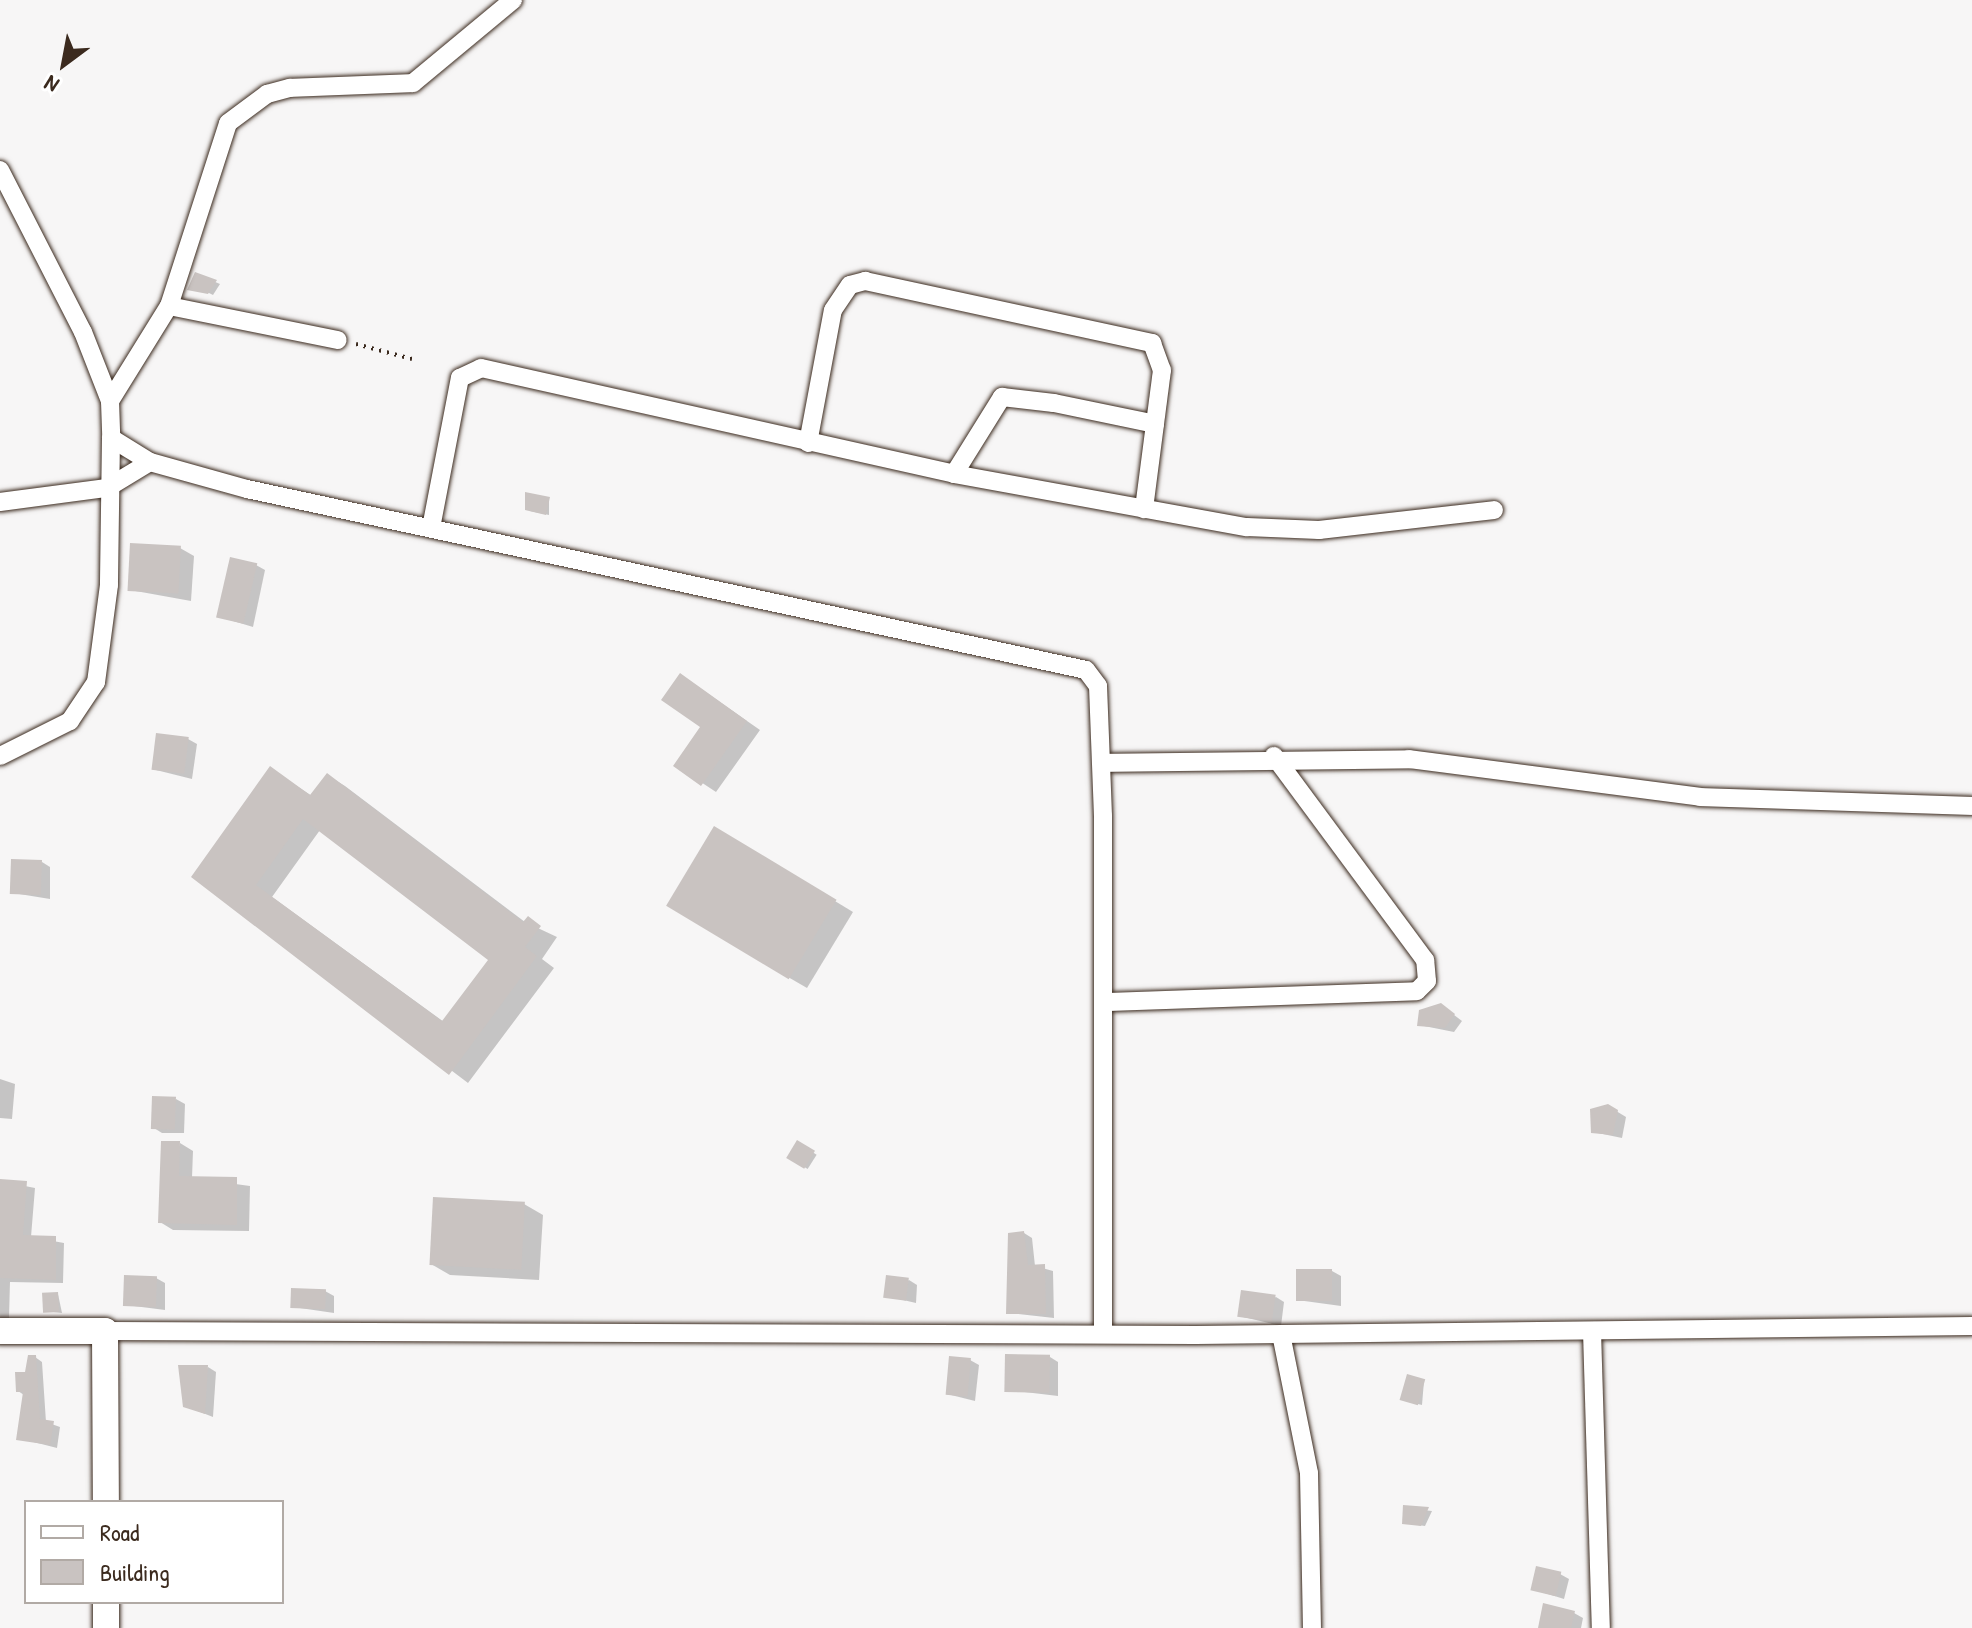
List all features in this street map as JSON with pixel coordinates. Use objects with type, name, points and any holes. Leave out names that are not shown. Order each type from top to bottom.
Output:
[{"type":"street","points":[[110,401],[169,306],[212,156],[244,107],[290,88],[413,83],[513,0]]},
{"type":"street","points":[[0,170],[66,295],[110,401],[111,438],[107,488],[109,585],[96,682],[70,721],[0,756]]},
{"type":"street","points":[[808,443],[833,310],[850,285],[865,281],[1152,343],[1162,370],[1144,509]]},
{"type":"street","points":[[169,306],[338,340]]},
{"type":"street","points":[[431,528],[456,393],[469,370],[954,474],[1276,530],[1494,510]]},
{"type":"street","points":[[954,474],[1002,397],[1155,424]]},
{"type":"street","points":[[111,438],[150,462],[431,528],[1076,666],[1098,686],[1102,763],[1108,1002],[1103,1334]]},
{"type":"street","points":[[0,502],[107,488],[150,462]]},
{"type":"street","points":[[1102,763],[1274,756],[1409,759],[1700,797],[1972,806]]},
{"type":"street","points":[[1108,1002],[1417,991],[1427,981],[1425,960],[1274,756]]},
{"type":"street","points":[[0,1331],[1281,1334],[1972,1326]]},
{"type":"street","points":[[105,1331],[106,1500]]},
{"type":"street","points":[[1592,1331],[1601,1628]]},
{"type":"street","points":[[1281,1334],[1309,1473],[1312,1628]]},
{"type":"street","points":[[106,1604],[106,1628]]},
{"type":"path","points":[[338,340],[412,359]]},
{"type":"building","points":[[195,272],[217,280],[208,294],[187,290]]},
{"type":"building","points":[[525,492],[550,497],[546,515],[525,510]]},
{"type":"building","points":[[130,543],[181,546],[178,594],[127,591]]},
{"type":"building","points":[[230,557],[257,563],[243,624],[216,617]]},
{"type":"building","points":[[680,673],[747,721],[701,786],[673,766],[700,727],[661,700]]},
{"type":"building","points":[[156,733],[189,737],[184,774],[151,770]]},
{"type":"building","points":[[270,766],[310,795],[327,773],[523,922],[528,916],[541,926],[525,947],[537,956],[449,1075],[191,877]],"holes":[[[303,819],[488,960],[442,1021],[256,885]]]},
{"type":"building","points":[[714,826],[837,900],[789,979],[666,906]]},
{"type":"building","points":[[11,859],[42,860],[41,895],[10,894]]},
{"type":"building","points":[[1441,1003],[1455,1014],[1445,1028],[1417,1026],[1419,1010]]},
{"type":"building","points":[[152,1096],[176,1097],[175,1130],[151,1129]]},
{"type":"building","points":[[1608,1104],[1618,1110],[1613,1135],[1591,1133],[1590,1109]]},
{"type":"building","points":[[797,1140],[815,1151],[804,1169],[786,1158]]},
{"type":"building","points":[[161,1141],[180,1141],[179,1176],[237,1177],[237,1225],[158,1223]]},
{"type":"building","points":[[0,1179],[27,1181],[23,1235],[56,1236],[56,1280],[0,1278]]},
{"type":"building","points":[[433,1197],[525,1202],[521,1270],[429,1265]]},
{"type":"building","points":[[1024,1231],[1028,1265],[1045,1264],[1046,1314],[1006,1314],[1008,1233]]},
{"type":"building","points":[[1296,1269],[1332,1269],[1332,1301],[1296,1301]]},
{"type":"building","points":[[124,1275],[157,1276],[156,1307],[123,1306]]},
{"type":"building","points":[[886,1275],[909,1278],[906,1301],[883,1298]]},
{"type":"building","points":[[291,1288],[326,1289],[325,1309],[290,1308]]},
{"type":"building","points":[[1241,1290],[1276,1295],[1272,1322],[1237,1317]]},
{"type":"building","points":[[58,1292],[59,1312],[43,1313],[42,1293]]},
{"type":"building","points":[[1005,1354],[1050,1355],[1049,1393],[1004,1392]]},
{"type":"building","points":[[28,1355],[36,1355],[40,1419],[54,1421],[50,1445],[16,1440],[23,1392],[16,1392],[15,1372],[25,1372]]},
{"type":"building","points":[[949,1356],[971,1358],[968,1397],[946,1395]]},
{"type":"building","points":[[178,1365],[208,1365],[205,1414],[183,1407]]},
{"type":"building","points":[[1407,1374],[1425,1379],[1418,1405],[1400,1400]]},
{"type":"building","points":[[1403,1505],[1429,1507],[1421,1526],[1402,1524]]},
{"type":"building","points":[[1536,1566],[1561,1572],[1556,1596],[1530,1590]]},
{"type":"building","points":[[1543,1603],[1575,1611],[1571,1628],[1538,1628]]}]
